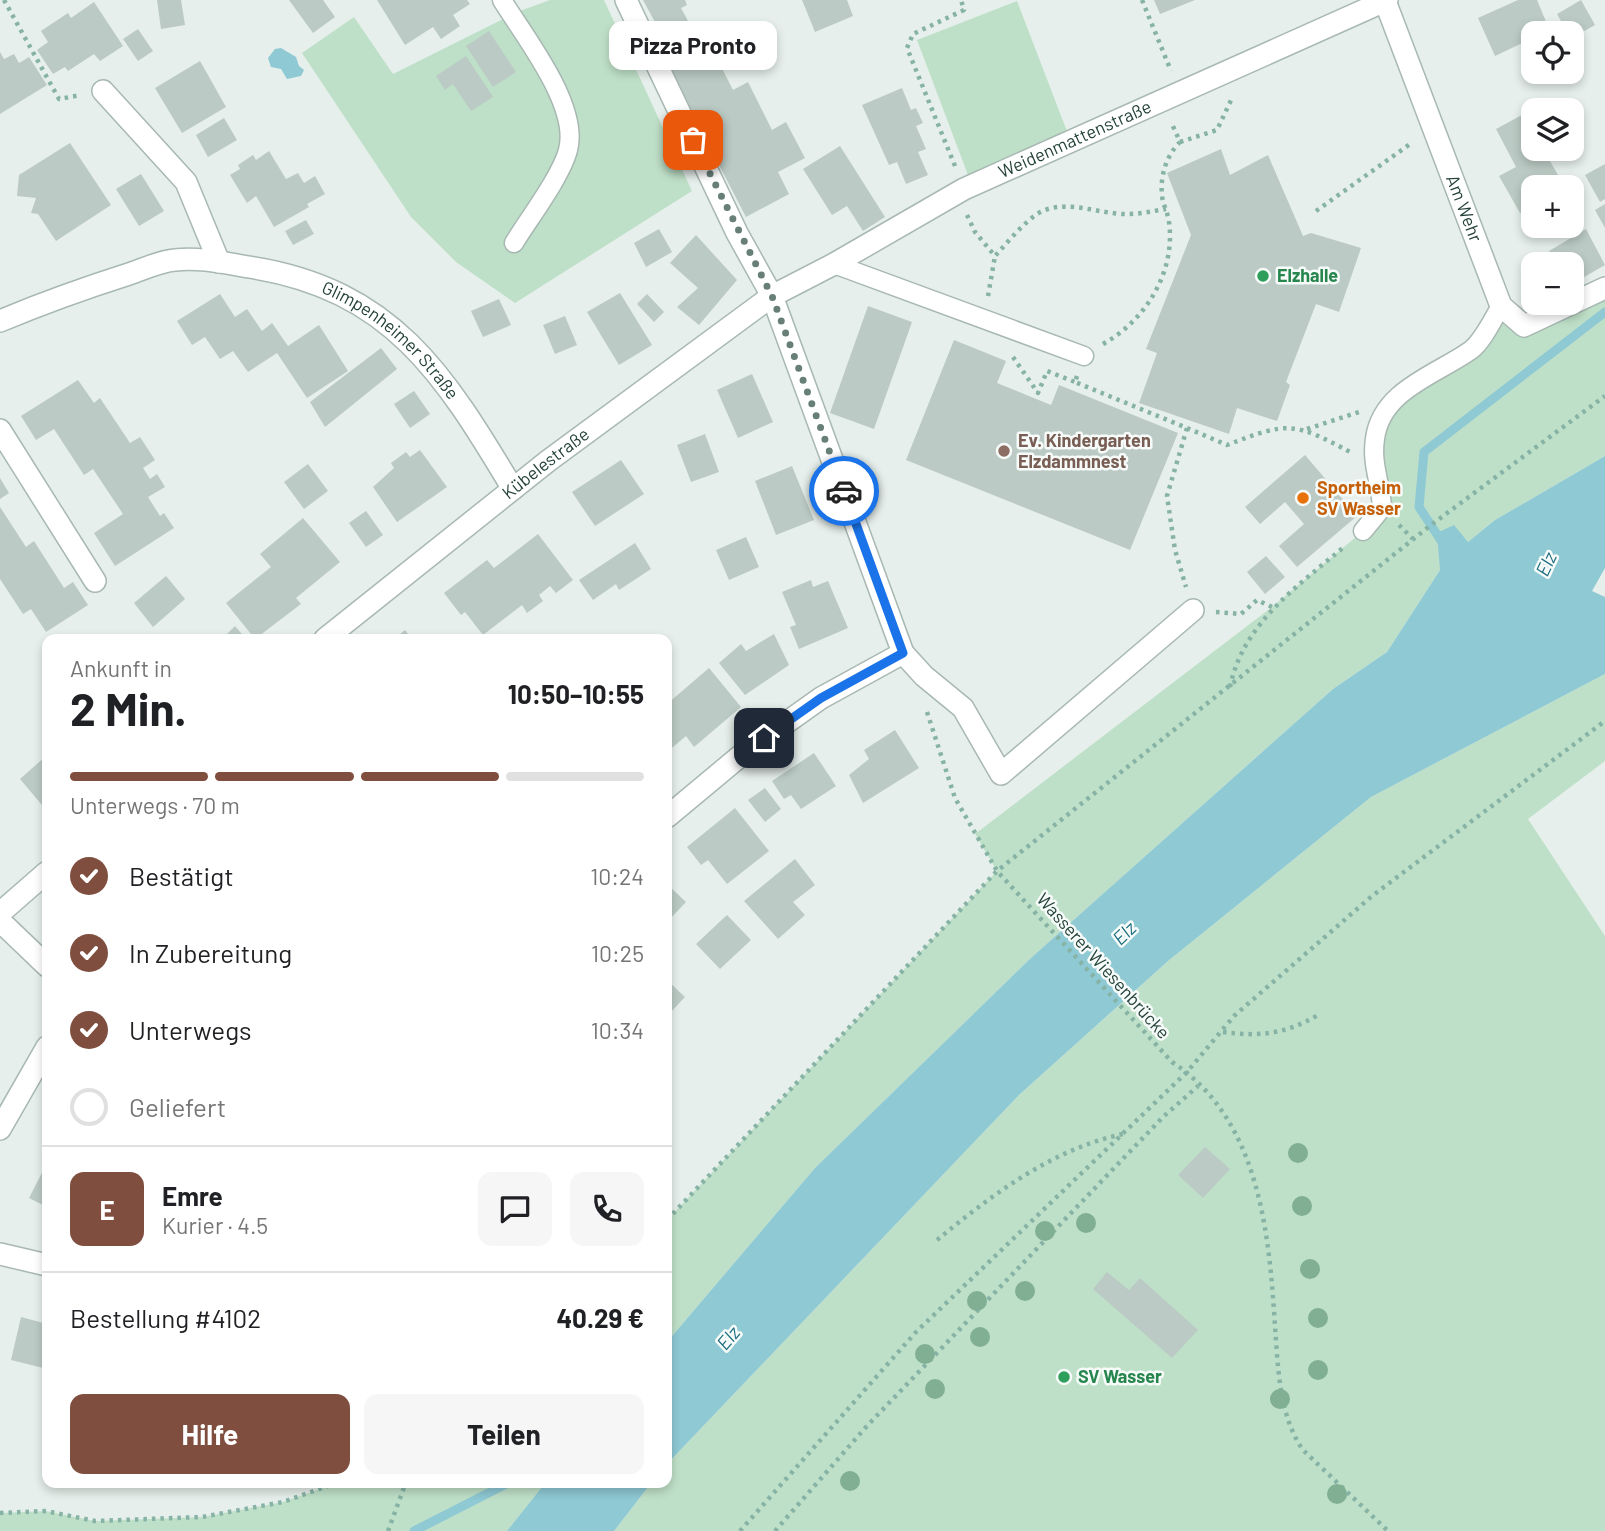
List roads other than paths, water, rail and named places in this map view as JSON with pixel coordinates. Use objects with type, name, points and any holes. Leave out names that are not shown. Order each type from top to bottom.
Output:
[{"type":"street","points":[[626,0],[737,233],[772,296],[903,653],[923,676],[963,708],[1001,774],[1193,610]]},
{"type":"street","name":"Weidenmattenstraße","points":[[772,296],[834,264],[964,189],[1386,0]]},
{"type":"street","name":"Am Wehr","points":[[1386,0],[1501,306]]},
{"type":"street","points":[[103,91],[186,181],[219,262]]},
{"type":"street","name":"Glimpenheimer Straße","points":[[0,321],[52,299],[174,260],[219,262],[302,278],[349,296],[376,313],[421,354],[452,390],[513,489]]},
{"type":"street","points":[[1501,306],[1524,326],[1605,288]]},
{"type":"street","name":"Kübelestraße","points":[[331,634],[513,489],[772,296]]},
{"type":"street","points":[[0,430],[94,581]]},
{"type":"street","points":[[672,813],[745,752],[821,698],[903,653]]},
{"type":"street","points":[[0,913],[42,876]]},
{"type":"street","points":[[0,921],[42,961]]},
{"type":"street","points":[[0,1129],[42,1056]]},
{"type":"street","points":[[0,1254],[42,1264]]},
{"type":"lane","points":[[502,0],[549,76],[568,121],[569,150],[514,243]]},
{"type":"lane","points":[[834,264],[1084,356]]},
{"type":"lane","points":[[1363,531],[1382,508],[1382,490],[1373,464],[1375,435],[1390,402],[1436,369],[1473,349],[1501,306]]},
{"type":"water","points":[[281,48],[296,57],[299,66],[304,70],[301,76],[287,79],[281,69],[271,67],[268,58],[275,49]]},
{"type":"water","name":"Elz","points":[[1605,456],[1605,568],[1592,591],[1605,597],[1605,674],[1371,797],[1168,961],[1019,1095],[672,1459],[672,1336],[815,1168],[1032,957],[1333,689],[1387,652],[1440,570],[1437,533],[1454,525],[1468,542],[1495,520]]},
{"type":"water","points":[[541,1488],[647,1488],[614,1531],[507,1531]]},
{"type":"waterway","points":[[1442,542],[1419,507],[1424,452],[1605,312]]},
{"type":"waterway","points":[[414,1531],[498,1488]]},
{"type":"place","name":"Pizza Pronto","points":[[693,140]]},
{"type":"place","name":"Elzhalle","points":[[1263,276]]},
{"type":"place","name":"Ev. Kindergarten Elzdammnest","points":[[1004,451]]},
{"type":"place","name":"Sportheim SV Wasser","points":[[1303,498]]},
{"type":"place","name":"SV Wasser","points":[[1064,1377]]}]
